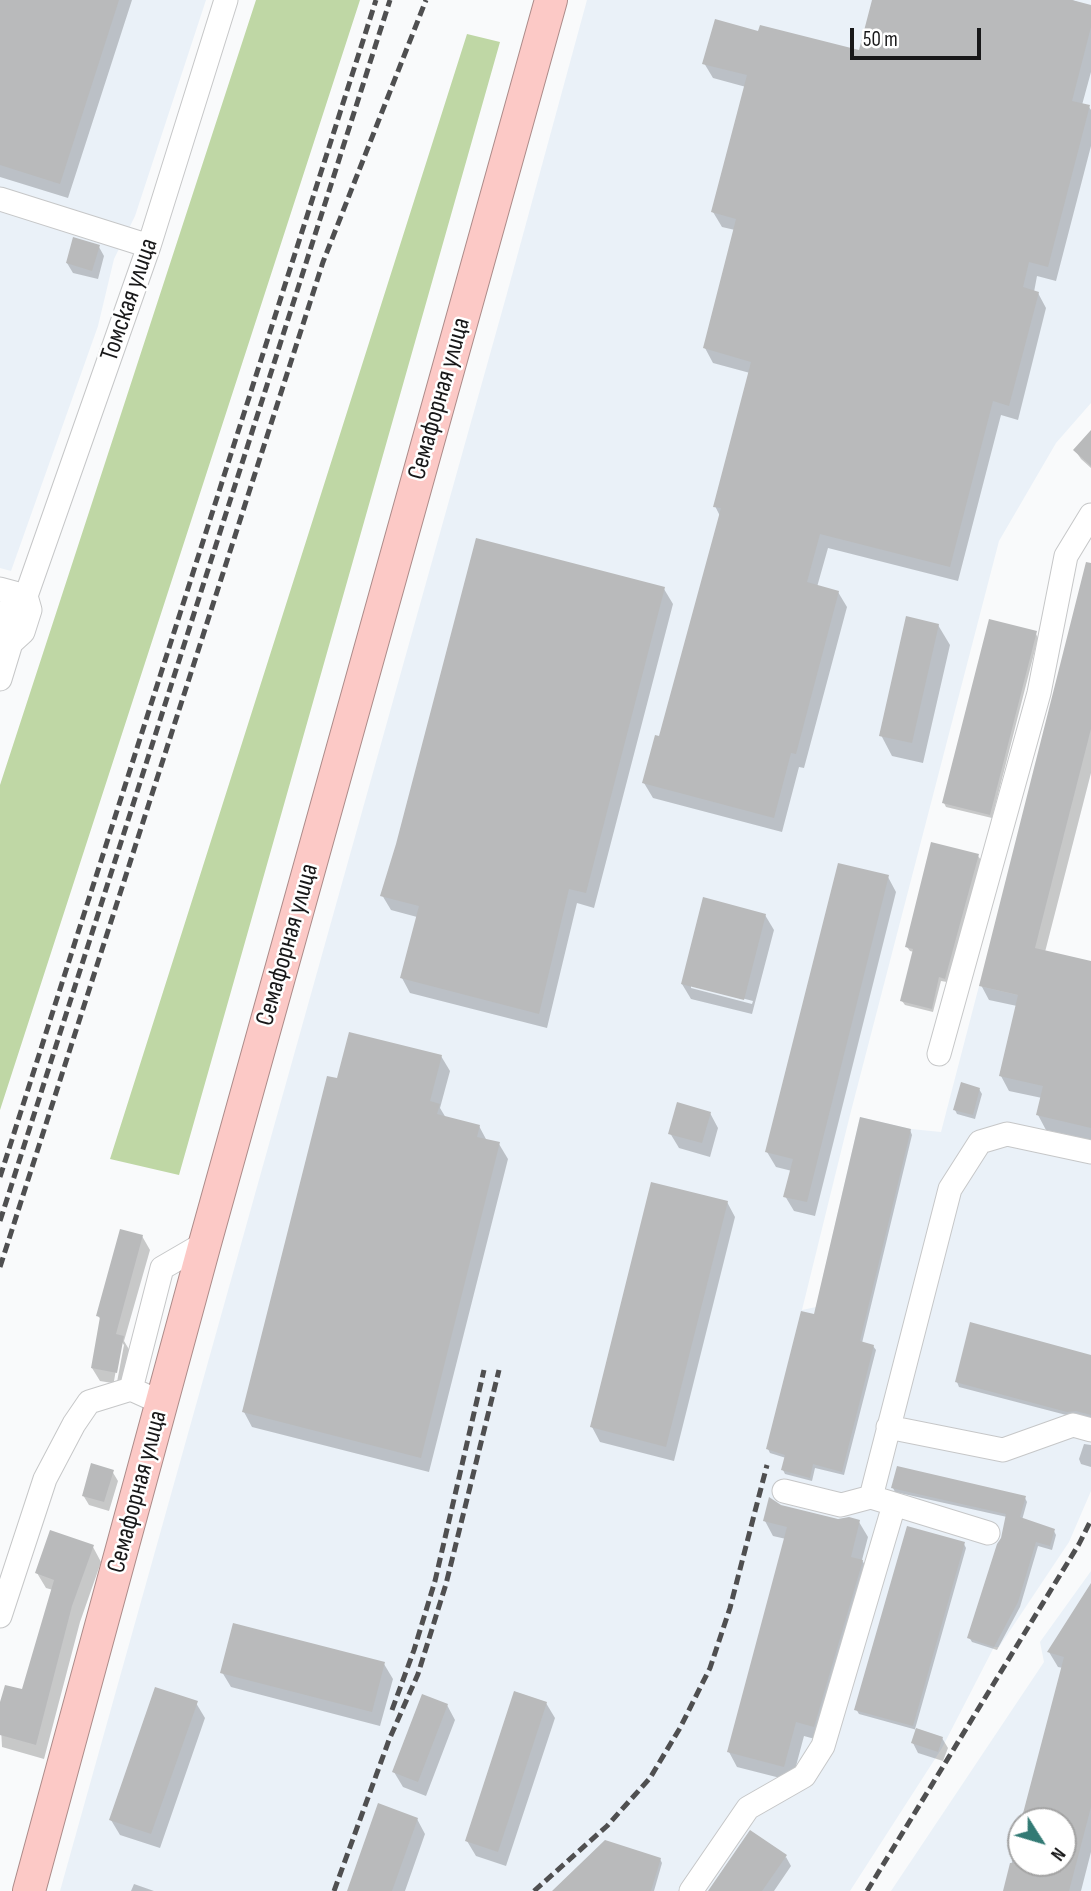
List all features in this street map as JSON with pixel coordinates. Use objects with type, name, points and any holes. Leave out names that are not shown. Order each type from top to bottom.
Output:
[{"type":"highway","name":"Семафорная улица","points":[[29,1891],[205,1243],[551,0]]},
{"type":"street","name":"Томская улица","points":[[0,679],[12,643],[5,626],[10,607],[26,596],[149,246],[226,0]]},
{"type":"street","points":[[0,199],[149,246]]},
{"type":"street","points":[[939,1054],[1038,693],[1066,556],[1091,515]]},
{"type":"street","points":[[0,589],[26,596]]},
{"type":"street","points":[[871,1497],[950,1189],[980,1142],[1007,1134],[1091,1152]]},
{"type":"street","points":[[131,1389],[162,1268],[205,1243]]},
{"type":"street","points":[[0,1616],[46,1479],[74,1424],[89,1402],[131,1389],[162,1404]]},
{"type":"street","points":[[888,1427],[1003,1450],[1073,1424],[1091,1430]]},
{"type":"street","points":[[785,1491],[841,1504],[871,1497],[988,1532]]},
{"type":"street","points":[[691,1891],[748,1808],[804,1776],[823,1746],[894,1505]]},
{"type":"shaded area","points":[[0,0],[206,0],[135,216],[114,259],[98,326],[11,571],[0,568]]},
{"type":"shaded area","points":[[587,0],[1091,0],[1091,403],[1056,443],[999,541],[802,1310],[816,1307],[860,1117],[911,1129],[941,1132],[979,986],[1091,1012],[1091,1491],[1069,1542],[999,1647],[994,1647],[942,1748],[850,1891],[60,1891],[506,297]]},
{"type":"shaded area","points":[[1091,1571],[1091,1891],[891,1891],[1044,1662],[1040,1642]]},
{"type":"green space","points":[[256,0],[360,0],[0,1110],[0,785]]},
{"type":"green space","points":[[467,34],[500,42],[179,1175],[110,1159]]},
{"type":"building","points":[[0,0],[119,0],[60,184],[0,165]]},
{"type":"building","points":[[872,0],[1072,0],[1091,5],[1091,27],[1072,101],[1090,105],[1048,267],[1029,262],[1023,287],[1039,292],[1009,406],[993,401],[950,567],[820,534],[807,582],[839,591],[796,754],[791,753],[774,818],[642,783],[655,735],[659,736],[721,508],[713,507],[751,362],[703,348],[736,219],[711,212],[747,75],[702,64],[715,19],[758,31],[760,25],[859,50]]},
{"type":"building","points":[[73,237],[100,245],[92,271],[66,263]]},
{"type":"building","points":[[1091,430],[1091,466],[1073,450]]},
{"type":"building","points":[[476,538],[665,587],[586,893],[569,889],[539,1014],[400,978],[419,906],[380,896]]},
{"type":"building","points":[[1086,562],[1091,563],[1091,729],[1035,948],[1091,961],[1091,1128],[1036,1115],[1043,1086],[999,1076],[1018,995],[979,986]]},
{"type":"building","points":[[906,616],[939,624],[912,743],[879,736]]},
{"type":"building","points":[[989,619],[1037,631],[990,815],[942,803]]},
{"type":"building","points":[[931,842],[979,854],[945,979],[939,977],[932,1009],[900,1001],[913,949],[905,947]]},
{"type":"building","points":[[838,863],[889,875],[807,1202],[783,1197],[793,1159],[765,1152]]},
{"type":"building","points":[[703,897],[766,914],[744,1000],[681,984]]},
{"type":"building","points":[[349,1032],[442,1055],[430,1101],[440,1104],[437,1114],[480,1125],[477,1137],[500,1142],[421,1458],[242,1412],[327,1076],[337,1078]]},
{"type":"building","points":[[961,1082],[980,1088],[973,1115],[953,1110]]},
{"type":"building","points":[[677,1102],[711,1112],[702,1143],[668,1134]]},
{"type":"building","points":[[860,1117],[911,1129],[860,1341],[874,1345],[842,1472],[813,1464],[810,1478],[781,1470],[785,1455],[766,1449],[801,1311],[814,1314]]},
{"type":"building","points":[[651,1182],[728,1201],[666,1447],[590,1427]]},
{"type":"building","points":[[120,1229],[143,1235],[116,1334],[124,1336],[117,1373],[91,1368],[100,1317],[96,1316]]},
{"type":"building","points":[[970,1322],[1091,1355],[1091,1415],[1076,1411],[1067,1412],[955,1382]]},
{"type":"building","points":[[91,1463],[114,1470],[104,1502],[82,1496]]},
{"type":"building","points":[[897,1466],[1026,1496],[1020,1517],[1055,1529],[1050,1546],[1036,1542],[1018,1602],[994,1647],[967,1638],[1001,1538],[1006,1514],[891,1488]]},
{"type":"building","points":[[769,1497],[781,1505],[838,1519],[849,1517],[860,1520],[851,1557],[863,1560],[814,1727],[796,1722],[784,1767],[727,1752],[787,1527],[763,1521]]},
{"type":"building","points":[[907,1526],[965,1542],[913,1726],[854,1710]]},
{"type":"building","points":[[50,1530],[94,1545],[72,1606],[36,1745],[0,1735],[0,1702],[5,1685],[22,1689],[54,1580],[35,1573]]},
{"type":"building","points":[[1091,1583],[1091,1807],[1077,1860],[1077,1807],[1025,1807],[1064,1657],[1047,1652]]},
{"type":"building","points":[[233,1623],[385,1662],[372,1712],[220,1673]]},
{"type":"building","points":[[155,1687],[198,1701],[151,1834],[109,1820]]},
{"type":"building","points":[[514,1691],[547,1702],[498,1852],[465,1841]]},
{"type":"building","points":[[422,1694],[448,1704],[418,1782],[392,1772]]},
{"type":"building","points":[[916,1728],[943,1737],[938,1752],[911,1743]]},
{"type":"building","points":[[378,1803],[418,1818],[392,1891],[347,1891]]},
{"type":"building","points":[[750,1830],[787,1855],[762,1891],[708,1891]]},
{"type":"building","points":[[605,1840],[661,1858],[651,1891],[552,1891]]},
{"type":"building","points":[[1007,1875],[1073,1877],[1069,1891],[1003,1891]]},
{"type":"railway","points":[[0,1177],[376,0]]},
{"type":"railway","points":[[0,1221],[390,0]]},
{"type":"railway","points":[[0,1267],[323,262],[426,0]]},
{"type":"railway","points":[[392,1710],[435,1581],[484,1370]]},
{"type":"railway","points":[[334,1891],[389,1740],[418,1674],[446,1584],[499,1370]]},
{"type":"railway","points":[[534,1891],[607,1826],[650,1778],[680,1728],[710,1668],[730,1608],[767,1465]]},
{"type":"railway","points":[[867,1891],[1079,1544],[1091,1520]]}]
